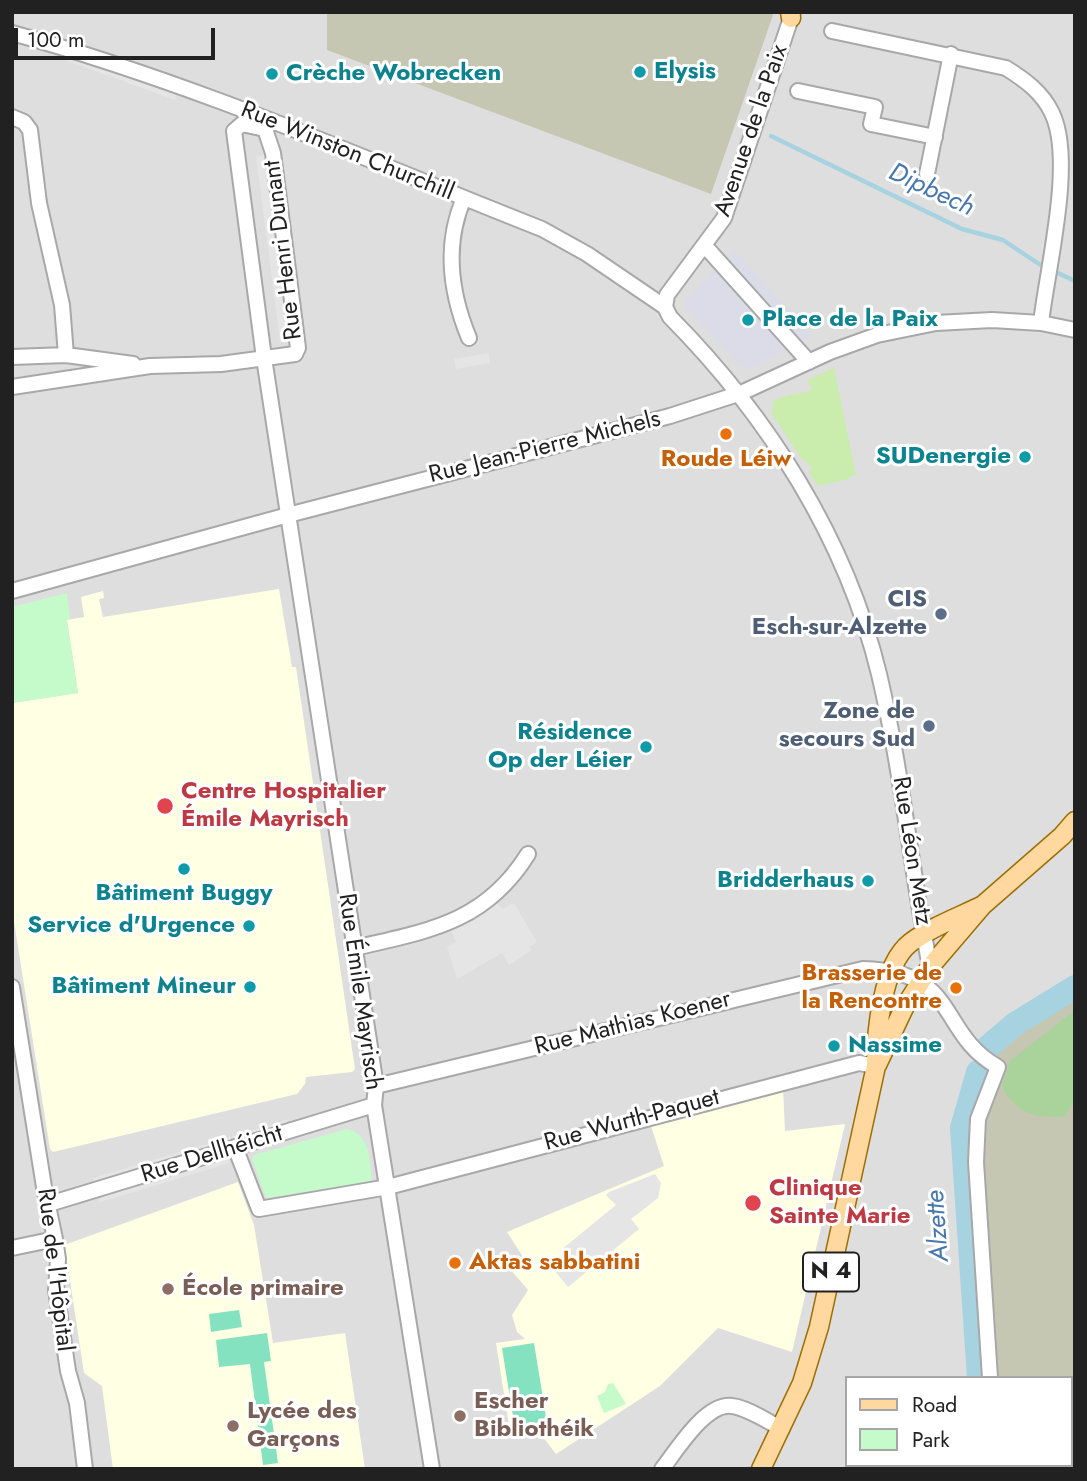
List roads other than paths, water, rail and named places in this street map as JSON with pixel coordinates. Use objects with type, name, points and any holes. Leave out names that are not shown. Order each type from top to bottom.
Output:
[{"type":"main road","name":"N 4","points":[[876,1066],[925,974],[983,905],[1062,836],[1075,821]]},
{"type":"main road","name":"N 4","points":[[761,1469],[802,1383],[819,1327],[876,1066],[876,1037],[891,971],[902,951],[923,934],[983,905]]},
{"type":"street","name":"Avenue de la Paix","points":[[705,246],[724,218],[791,14]]},
{"type":"street","points":[[832,31],[951,54],[1006,68],[1026,80],[1052,113],[1060,152],[1059,194],[1041,323]]},
{"type":"street","name":"Rue Winston Churchill","points":[[12,33],[61,46],[239,108],[554,235],[665,307]]},
{"type":"street","points":[[928,174],[951,54]]},
{"type":"street","points":[[798,91],[874,107],[871,124],[935,137]]},
{"type":"street","points":[[12,117],[24,122],[30,130],[39,203],[62,305],[66,355]]},
{"type":"street","name":"Rue Henri Dunant","points":[[264,358],[295,354],[298,348],[270,137],[265,129],[242,124],[234,131],[264,358],[288,515]]},
{"type":"street","points":[[464,198],[451,235],[450,255],[457,310],[469,338]]},
{"type":"street","points":[[741,393],[670,317],[665,307],[667,295],[705,246],[809,362]]},
{"type":"street","name":"Rue Jean-Pierre Michels","points":[[12,591],[288,515],[670,416],[741,393],[877,335],[936,324],[992,320],[1041,323],[1075,330]]},
{"type":"street","points":[[12,357],[66,355],[150,366]]},
{"type":"street","points":[[12,387],[150,366],[221,364],[264,358]]},
{"type":"street","name":"Rue Léon Metz","points":[[741,393],[807,495],[830,540],[867,633],[879,672],[898,768],[923,934],[925,974]]},
{"type":"street","name":"Rue Émile Mayrisch","points":[[288,515],[376,1086],[374,1105],[432,1469]]},
{"type":"street","points":[[354,948],[440,928],[466,916],[499,892],[528,854]]},
{"type":"street","name":"Rue Mathias Koener","points":[[376,1086],[863,969],[925,974]]},
{"type":"street","points":[[925,974],[976,1055],[998,1067],[978,1119],[976,1162],[990,1376]]},
{"type":"street","name":"Rue de l'Hôpital","points":[[12,987],[44,1187],[50,1204],[58,1259],[56,1290],[68,1371],[77,1403],[85,1469]]},
{"type":"street","name":"Rue Wurth-Paquet","points":[[235,1147],[259,1209],[388,1187],[859,1063],[876,1066]]},
{"type":"street","name":"Rue Dellhéicht","points":[[50,1204],[374,1105]]},
{"type":"street","points":[[12,1248],[55,1240]]},
{"type":"street","points":[[662,1469],[709,1411],[720,1406],[734,1406],[782,1429]]},
{"type":"waterway","name":"Dipbech","points":[[771,136],[962,229],[1003,240],[1039,264],[1075,281]]},
{"type":"waterway","name":"Alzette","points":[[988,1047],[1015,1024],[1075,987]]},
{"type":"waterway","name":"Alzette","points":[[978,1072],[962,1128],[979,1376]]},
{"type":"place","name":"Elysis","points":[[640,72]]},
{"type":"place","name":"Crèche Wobrecken","points":[[272,74]]},
{"type":"place","name":"Place de la Paix","points":[[748,320]]},
{"type":"place","name":"Roude Léiw","points":[[726,434]]},
{"type":"place","name":"SUDenergie","points":[[1025,457]]},
{"type":"place","name":"CIS Esch-sur-Alzette","points":[[941,614]]},
{"type":"place","name":"Zone de secours Sud","points":[[929,726]]},
{"type":"place","name":"Résidence Op der Léier","points":[[646,747]]},
{"type":"place","name":"Centre Hospitalier Émile Mayrisch","points":[[165,806]]},
{"type":"place","name":"Bâtiment Buggy","points":[[184,869]]},
{"type":"place","name":"Bridderhaus","points":[[868,881]]},
{"type":"place","name":"Service d'Urgence","points":[[249,926]]},
{"type":"place","name":"Bâtiment Mineur","points":[[250,987]]},
{"type":"place","name":"Brasserie de la Rencontre","points":[[956,988]]},
{"type":"place","name":"Nassime","points":[[834,1046]]},
{"type":"place","name":"Clinique Sainte Marie","points":[[753,1203]]},
{"type":"place","name":"Aktas sabbatini","points":[[455,1263]]},
{"type":"place","name":"École primaire","points":[[168,1289]]},
{"type":"place","name":"Escher Bibliothéik","points":[[460,1416]]},
{"type":"place","name":"Lycée des Garçons","points":[[233,1426]]}]
